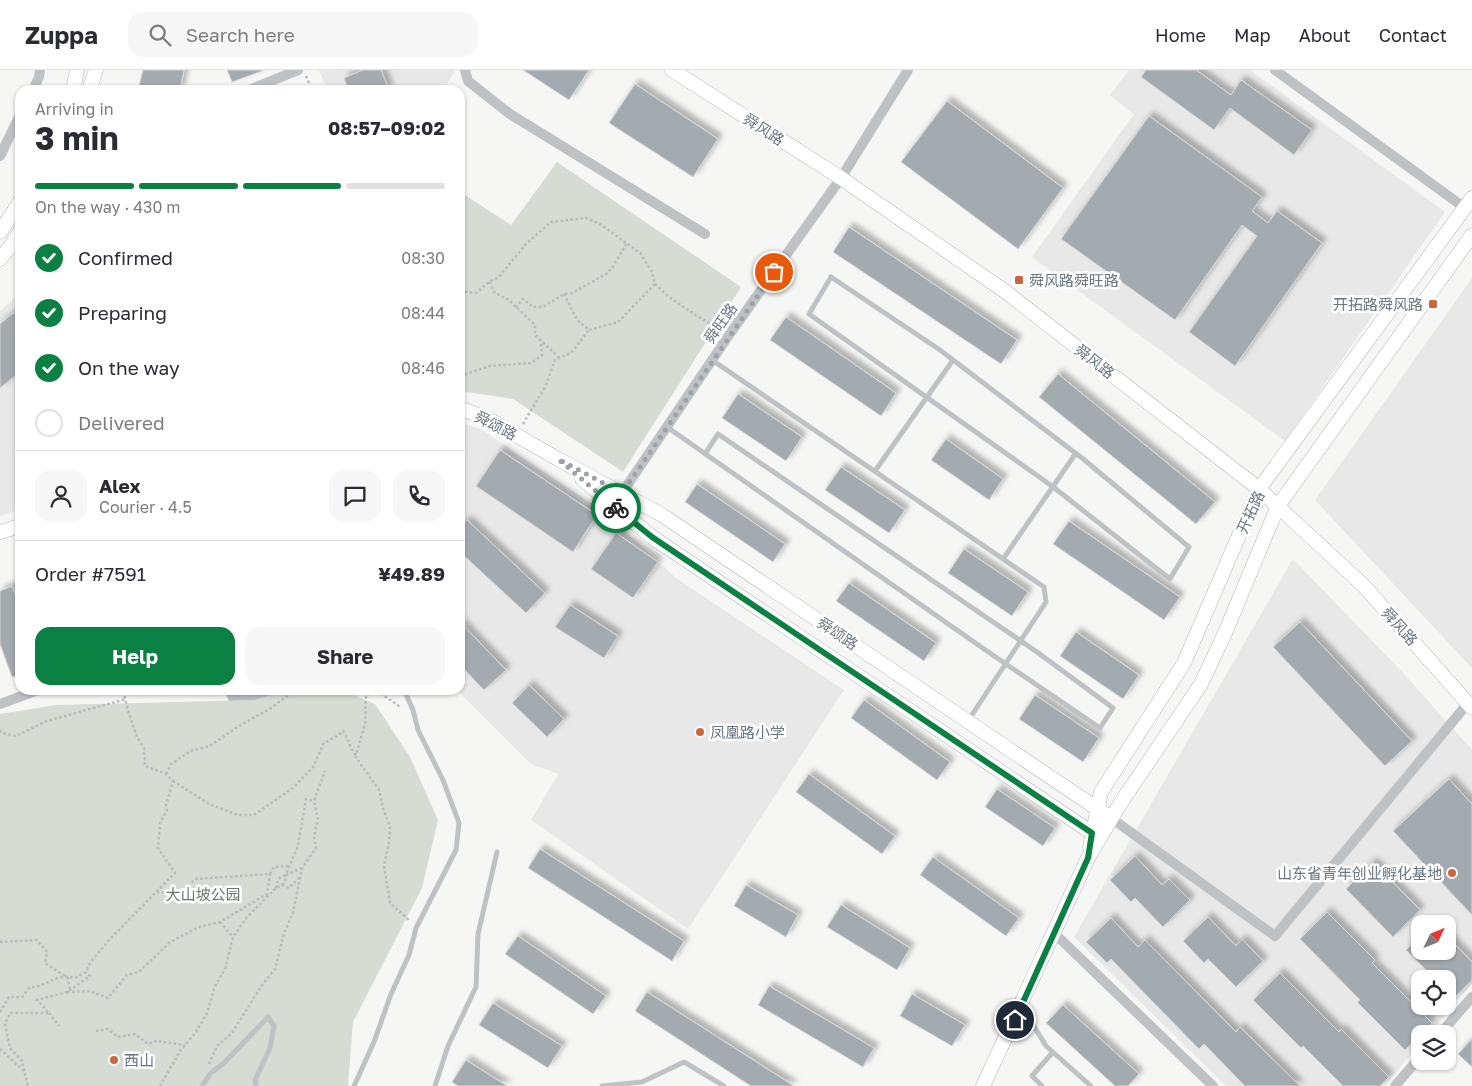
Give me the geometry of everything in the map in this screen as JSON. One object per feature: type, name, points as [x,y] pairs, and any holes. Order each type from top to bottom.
[{"type":"main road","points":[[74,85],[77,70]]},
{"type":"main road","points":[[91,85],[96,70]]},
{"type":"main road","name":"舜风路","points":[[672,70],[841,178],[1006,292],[1260,489],[1364,586],[1470,706]]},
{"type":"main road","name":"开拓路","points":[[983,1086],[1088,858],[1096,835],[1097,808],[1100,792],[1184,663],[1260,489],[1469,203]]},
{"type":"main road","points":[[0,232],[15,210]]},
{"type":"main road","name":"开拓路","points":[[1096,835],[1111,818],[1201,684],[1225,633],[1278,506],[1472,235]]},
{"type":"main road","points":[[0,259],[15,239]]},
{"type":"main road","name":"舜颂路","points":[[465,410],[490,420],[662,515],[1111,818]]},
{"type":"main road","name":"舜颂路","points":[[558,459],[652,537],[1096,835]]},
{"type":"main road","points":[[0,532],[15,528]]},
{"type":"street","points":[[35,85],[40,70]]},
{"type":"street","points":[[261,85],[298,70]]},
{"type":"street","points":[[465,70],[468,81],[510,114],[705,234]]},
{"type":"street","name":"舜旺路","points":[[622,493],[712,360],[841,178],[908,70]]},
{"type":"street","points":[[1275,70],[1469,203]]},
{"type":"street","points":[[0,156],[15,125]]},
{"type":"street","points":[[0,704],[24,695]]},
{"type":"street","points":[[1111,818],[1275,936],[1470,706]]},
{"type":"street","points":[[1054,933],[1214,1086]]},
{"type":"street","points":[[1448,1025],[1472,997]]},
{"type":"street","points":[[1395,1086],[1411,1067]]},
{"type":"lane","points":[[831,277],[953,360],[1076,453],[1189,546],[1170,579],[1052,486],[927,397],[809,314],[831,277]]},
{"type":"lane","points":[[712,360],[1044,587],[1046,602],[968,721]]},
{"type":"lane","points":[[875,471],[953,360]]},
{"type":"lane","points":[[667,427],[705,454],[1006,664],[1100,728],[1113,708],[1021,641],[718,434],[705,454]]},
{"type":"lane","points":[[1003,559],[1076,453]]},
{"type":"lane","points":[[354,1086],[409,955],[416,928],[456,850],[459,823],[443,780],[418,730],[406,695]]},
{"type":"lane","points":[[435,1086],[448,1046],[476,987],[478,934],[497,852]]},
{"type":"lane","points":[[1021,1005],[1046,1046],[1091,1086]]},
{"type":"lane","points":[[202,1086],[211,1073],[225,1062],[268,1017],[274,1026],[270,1048],[255,1080],[256,1086]]},
{"type":"lane","points":[[1042,1086],[1032,1076],[1054,1052]]},
{"type":"lane","points":[[602,1086],[642,1082],[684,1062],[724,1086]]},
{"type":"path","points":[[304,70],[310,85]]},
{"type":"path","points":[[465,292],[476,293],[489,282],[498,278],[526,244],[551,222],[586,218],[600,224],[640,253],[651,270],[655,284],[694,314],[730,335]]},
{"type":"path","points":[[516,308],[523,300],[533,307],[543,307],[564,294],[572,293],[606,274],[612,268],[627,243]]},
{"type":"path","points":[[489,282],[495,293],[508,300],[535,326],[536,335],[560,358]]},
{"type":"path","points":[[516,435],[545,387],[555,360],[571,354],[589,330],[618,322],[655,284]]},
{"type":"path","points":[[564,294],[577,320],[589,330]]},
{"type":"path","points":[[465,374],[490,366],[530,363],[542,355],[541,340]]},
{"type":"path","points":[[125,695],[137,736],[144,748],[145,766],[166,774],[173,781],[209,804],[238,815],[254,815],[294,787],[313,768],[324,743],[343,731],[349,740],[350,748],[379,790],[382,808],[390,827],[390,844],[384,866],[390,903],[416,928]]},
{"type":"path","points":[[166,774],[172,764],[191,751],[210,746],[289,695]]},
{"type":"path","points":[[350,748],[356,755],[365,724],[366,695]]},
{"type":"path","points":[[383,695],[399,706],[405,706],[409,700]]},
{"type":"path","points":[[0,730],[2,733],[16,736],[47,721],[126,699]]},
{"type":"path","points":[[211,1073],[208,1066],[217,1046],[232,1033],[262,985],[275,969],[284,932],[293,912],[302,868],[316,848],[314,836],[318,820],[314,801],[325,771]]},
{"type":"path","points":[[0,1012],[9,997],[22,997],[29,988],[64,975],[75,978],[86,972],[90,963],[110,939],[175,873],[158,848],[160,823],[167,810],[166,805],[173,781]]},
{"type":"path","points":[[59,1026],[37,1000],[69,991],[90,991],[108,998],[127,975],[139,972],[170,942],[199,927],[220,922],[282,885],[285,882],[286,874],[298,845],[306,799],[314,801]]},
{"type":"path","points":[[266,894],[270,874],[274,867],[290,866]]},
{"type":"path","points":[[159,1086],[180,1050],[196,1032],[207,1014],[215,986],[225,969],[233,937],[247,917],[276,888],[278,879],[302,868]]},
{"type":"path","points":[[157,892],[182,894],[195,879],[270,874]]},
{"type":"path","points":[[282,885],[289,888],[301,876]]},
{"type":"path","points":[[220,922],[233,937]]},
{"type":"path","points":[[0,942],[37,940],[47,952],[45,963],[68,978],[69,991]]},
{"type":"path","points":[[69,991],[90,976],[86,972]]},
{"type":"path","points":[[28,1086],[22,1061],[10,1048],[5,1024],[10,1013],[49,1013]]},
{"type":"path","points":[[96,1031],[108,1029],[118,1037],[135,1034],[148,1044],[156,1041],[185,1045]]},
{"type":"path","points":[[0,1049],[24,1071]]},
{"type":"shaded area","points":[[319,70],[455,70],[447,85],[325,85]]},
{"type":"shaded area","points":[[1129,70],[1250,70],[1445,212],[1285,441],[1032,257],[1134,114],[1110,95]]},
{"type":"shaded area","points":[[1472,278],[1472,668],[1315,500]]},
{"type":"shaded area","points":[[15,298],[15,511],[0,516],[0,311]]},
{"type":"shaded area","points":[[465,424],[482,430],[607,514],[676,578],[844,690],[688,929],[531,820],[558,774],[531,764],[462,695],[465,695]]},
{"type":"shaded area","points":[[1293,559],[1405,675],[1472,750],[1472,984],[1456,1003],[1456,970],[1411,970],[1411,1015],[1445,1015],[1437,1025],[1411,1025],[1411,1054],[1384,1086],[1226,1086],[1074,937]]},
{"type":"shaded area","points":[[226,695],[272,695],[255,700],[229,701]]},
{"type":"green space","points":[[557,162],[741,287],[623,472],[513,399],[465,392],[465,195],[511,225]]},
{"type":"green space","name":"大山坡公园","points":[[272,695],[354,695],[375,704],[410,757],[438,820],[422,888],[353,1022],[348,1085],[350,1086],[0,1086],[0,714],[56,705],[255,700]]},
{"type":"building","points":[[143,70],[184,70],[181,85],[139,85]]},
{"type":"building","points":[[227,70],[261,70],[262,71],[232,82]]},
{"type":"building","points":[[363,70],[381,70],[387,85],[346,85],[344,78]]},
{"type":"building","points":[[523,70],[589,70],[569,100]]},
{"type":"building","points":[[1146,70],[1196,70],[1231,95],[1241,80],[1312,130],[1294,155],[1230,108],[1214,130],[1141,77]]},
{"type":"building","points":[[635,84],[718,139],[693,177],[609,123]]},
{"type":"building","points":[[947,101],[1063,188],[1018,249],[901,162]]},
{"type":"building","points":[[1149,116],[1262,197],[1252,211],[1268,223],[1277,211],[1322,243],[1235,366],[1189,332],[1257,236],[1242,225],[1175,320],[1061,239]]},
{"type":"building","points":[[849,227],[1017,340],[1001,364],[833,252]]},
{"type":"building","points":[[13,313],[15,314],[15,376],[0,388],[0,324]]},
{"type":"building","points":[[786,317],[896,393],[881,416],[770,340]]},
{"type":"building","points":[[1058,374],[1215,502],[1196,524],[1039,397]]},
{"type":"building","points":[[738,394],[802,437],[786,461],[722,418]]},
{"type":"building","points":[[946,439],[1003,479],[989,500],[931,460]]},
{"type":"building","points":[[500,450],[597,515],[573,552],[476,486]]},
{"type":"building","points":[[841,467],[905,510],[889,533],[825,490]]},
{"type":"building","points":[[697,484],[785,544],[773,562],[685,502]]},
{"type":"building","points":[[467,520],[545,593],[526,613],[465,557],[465,522]]},
{"type":"building","points":[[1069,521],[1180,597],[1164,620],[1053,544]]},
{"type":"building","points":[[616,533],[658,562],[633,598],[591,569]]},
{"type":"building","points":[[964,549],[1028,592],[1012,616],[948,573]]},
{"type":"building","points":[[849,583],[936,643],[924,661],[836,601]]},
{"type":"building","points":[[12,586],[15,594],[15,676],[12,677],[0,644],[0,591]]},
{"type":"building","points":[[570,605],[618,636],[604,658],[555,627]]},
{"type":"building","points":[[1300,622],[1412,741],[1385,766],[1273,647]]},
{"type":"building","points":[[465,627],[506,670],[484,690],[465,670]]},
{"type":"building","points":[[1076,632],[1139,675],[1123,699],[1060,656]]},
{"type":"building","points":[[529,685],[564,719],[547,737],[512,703]]},
{"type":"building","points":[[1035,695],[1099,738],[1083,762],[1019,719]]},
{"type":"building","points":[[864,700],[950,762],[937,780],[851,718]]},
{"type":"building","points":[[809,774],[895,836],[882,854],[796,792]]},
{"type":"building","name":"山东省青年创业孵化基地","points":[[1449,779],[1472,804],[1472,915],[1393,831]]},
{"type":"building","points":[[997,789],[1055,828],[1043,846],[985,807]]},
{"type":"building","points":[[540,849],[684,941],[672,961],[528,868]]},
{"type":"building","points":[[1135,856],[1162,885],[1169,879],[1190,900],[1163,927],[1135,898],[1131,902],[1110,880]]},
{"type":"building","points":[[933,857],[1019,918],[1006,936],[920,875]]},
{"type":"building","points":[[1373,862],[1420,910],[1415,915],[1411,915],[1411,919],[1393,937],[1346,889]]},
{"type":"building","points":[[746,885],[798,915],[786,937],[734,906]]},
{"type":"building","points":[[841,905],[910,948],[897,970],[827,927]]},
{"type":"building","points":[[1327,912],[1375,960],[1372,963],[1411,1002],[1411,1015],[1424,1015],[1432,1023],[1430,1025],[1411,1025],[1411,1044],[1405,1050],[1357,1002],[1360,1000],[1300,939]]},
{"type":"building","points":[[1208,917],[1236,946],[1242,939],[1263,961],[1236,987],[1208,959],[1204,963],[1183,941]]},
{"type":"building","points":[[1111,918],[1138,947],[1145,940],[1236,1032],[1240,1027],[1300,1086],[1245,1086],[1204,1044],[1199,1049],[1111,959],[1107,963],[1086,942]]},
{"type":"building","points":[[518,936],[606,996],[593,1014],[505,954]]},
{"type":"building","points":[[1411,945],[1411,955],[1406,950]]},
{"type":"building","points":[[1456,945],[1472,962],[1472,980],[1456,996],[1456,970],[1426,970],[1416,960],[1456,960]]},
{"type":"building","points":[[1280,973],[1339,1032],[1341,1029],[1389,1077],[1380,1086],[1343,1086],[1303,1046],[1301,1048],[1253,1000]]},
{"type":"building","points":[[769,986],[874,1048],[863,1067],[758,1005]]},
{"type":"building","points":[[647,992],[794,1086],[751,1086],[635,1011]]},
{"type":"building","points":[[912,994],[965,1025],[952,1046],[900,1016]]},
{"type":"building","points":[[493,1003],[562,1046],[548,1068],[479,1025]]},
{"type":"building","points":[[1063,1005],[1139,1074],[1128,1086],[1115,1086],[1046,1023]]},
{"type":"building","points":[[1472,1039],[1472,1067],[1458,1054]]},
{"type":"building","points":[[466,1060],[507,1086],[458,1086],[452,1082]]},
{"type":"way so far","points":[[616,508],[558,459],[622,493],[774,272]]},
{"type":"place","name":"舜风路舜旺路","points":[[1019,280]]},
{"type":"place","name":"开拓路舜风路","points":[[1433,304]]},
{"type":"place","name":"凤凰路小学","points":[[700,732]]},
{"type":"place","name":"山东省青年创业孵化基地","points":[[1452,873]]},
{"type":"place","name":"西山","points":[[114,1060]]},
{"type":"route","points":[[616,508],[652,537],[1092,833],[1088,858],[1015,1020]]}]
